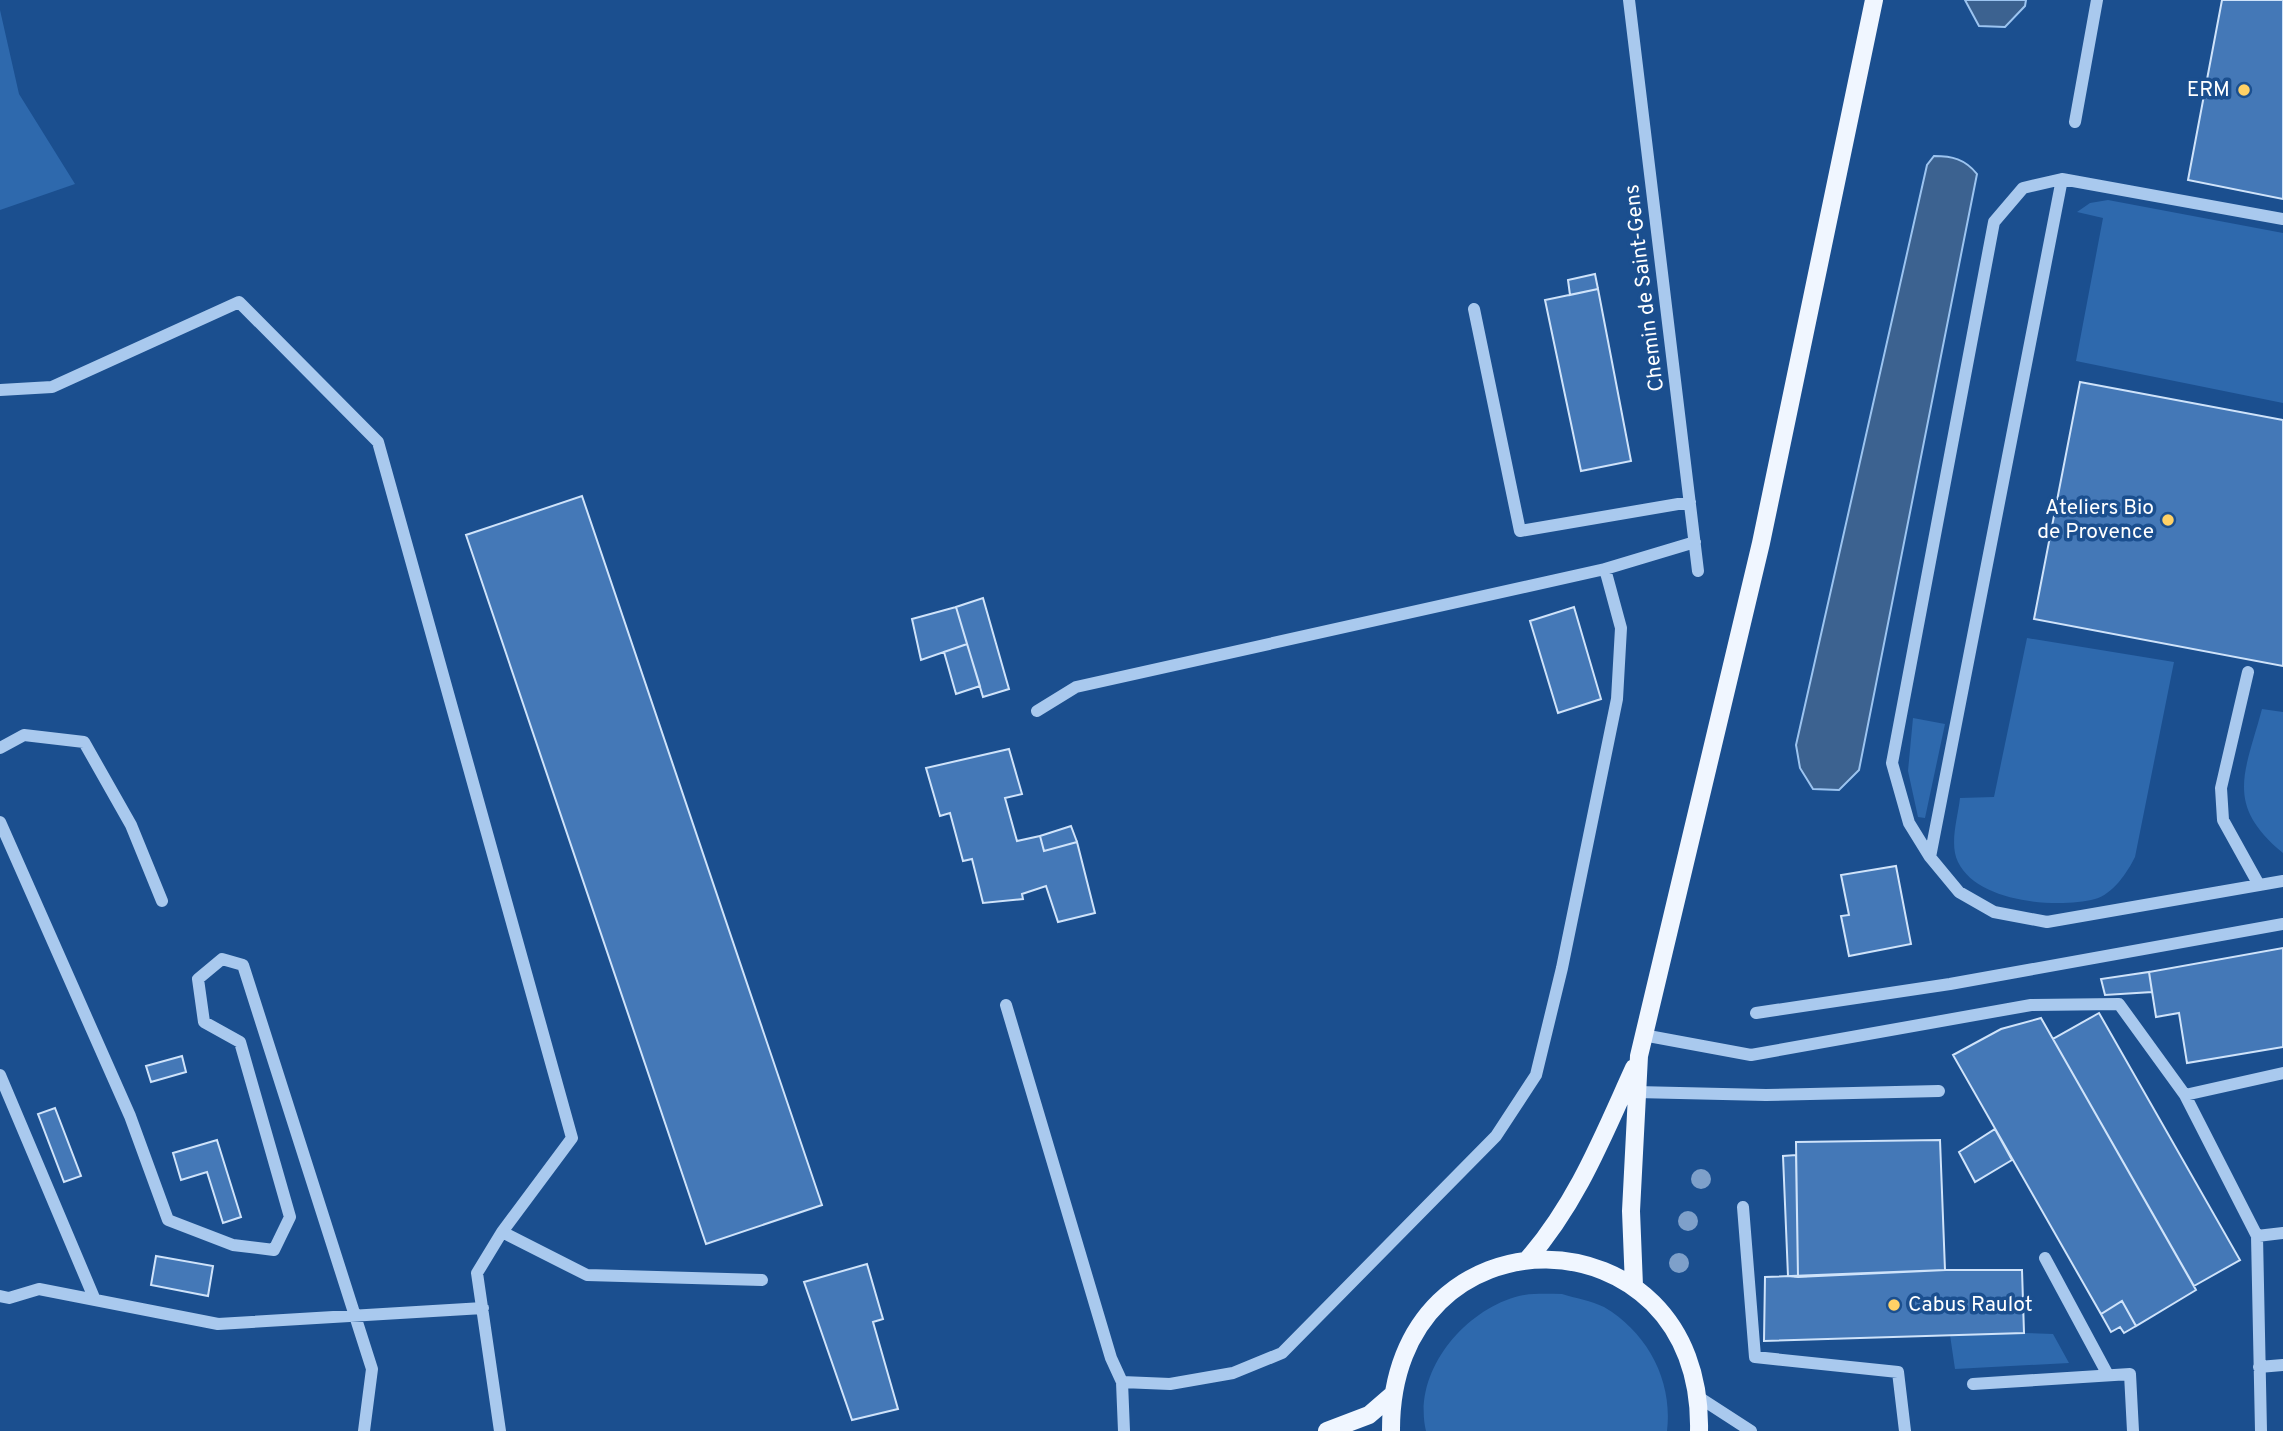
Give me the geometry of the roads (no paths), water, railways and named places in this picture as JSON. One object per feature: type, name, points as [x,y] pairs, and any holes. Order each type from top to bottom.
[{"type":"main road","points":[[1634,1286],[1631,1211],[1639,1056],[1760,543],[1874,0]]},
{"type":"main road","points":[[1527,1260],[1554,1229],[1582,1183],[1639,1056]]},
{"type":"main road","points":[[1391,1431],[1391,1396],[1401,1356],[1422,1320],[1451,1290],[1488,1270],[1527,1260],[1564,1260],[1588,1266],[1634,1286],[1666,1317],[1689,1355],[1700,1398],[1699,1431]]},
{"type":"main road","points":[[1327,1431],[1369,1415],[1391,1396]]},
{"type":"street","name":"Chemin de Saint-Gens","points":[[1629,0],[1698,571]]},
{"type":"street","points":[[2075,122],[2098,0]]},
{"type":"street","points":[[2283,219],[2062,179],[2023,188],[1994,222],[1892,763],[1909,824],[1930,857],[1959,892],[1994,912],[2047,922],[2283,881]]},
{"type":"street","points":[[1930,857],[2062,179]]},
{"type":"street","points":[[0,390],[52,387],[239,302],[378,442],[572,1138],[502,1232],[477,1273],[500,1431]]},
{"type":"street","points":[[1474,309],[1520,531],[1690,502]]},
{"type":"street","points":[[1037,711],[1076,687],[1605,569],[1695,542]]},
{"type":"street","points":[[1122,1382],[1170,1384],[1233,1373],[1282,1353],[1496,1136],[1536,1075],[1562,968],[1617,699],[1621,628],[1605,569]]},
{"type":"street","points":[[2248,673],[2221,788],[2222,820],[2259,885]]},
{"type":"street","points":[[0,748],[24,735],[84,742],[131,825],[162,901]]},
{"type":"street","points":[[0,822],[130,1116],[168,1220],[233,1245],[274,1250],[290,1217],[240,1042],[204,1022],[198,979],[222,959],[243,965],[372,1369],[364,1431]]},
{"type":"street","points":[[1756,1013],[1950,984],[2283,924]]},
{"type":"street","points":[[1643,1035],[1751,1055],[2031,1005],[2119,1004],[2185,1095],[2257,1236],[2261,1431]]},
{"type":"street","points":[[1006,1005],[1111,1358],[1122,1382],[1124,1431]]},
{"type":"street","points":[[2185,1095],[2283,1073]]},
{"type":"street","points":[[0,1075],[95,1300]]},
{"type":"street","points":[[1636,1092],[1766,1095],[1939,1091]]},
{"type":"street","points":[[1743,1207],[1755,1357],[1898,1372],[1905,1431]]},
{"type":"street","points":[[502,1232],[587,1275],[762,1280]]},
{"type":"street","points":[[2257,1236],[2283,1233]]},
{"type":"street","points":[[2045,1258],[2108,1375]]},
{"type":"street","points":[[0,1296],[9,1298],[39,1289],[218,1324],[483,1308]]},
{"type":"street","points":[[2259,1367],[2283,1365]]},
{"type":"street","points":[[1973,1384],[2130,1374],[2133,1431]]},
{"type":"street","points":[[1700,1398],[1751,1431]]},
{"type":"place","name":"ERM","points":[[2244,90]]},
{"type":"place","name":"Ateliers Bio de Provence","points":[[2168,520]]},
{"type":"place","name":"Cabus Raulot","points":[[1894,1305]]}]
